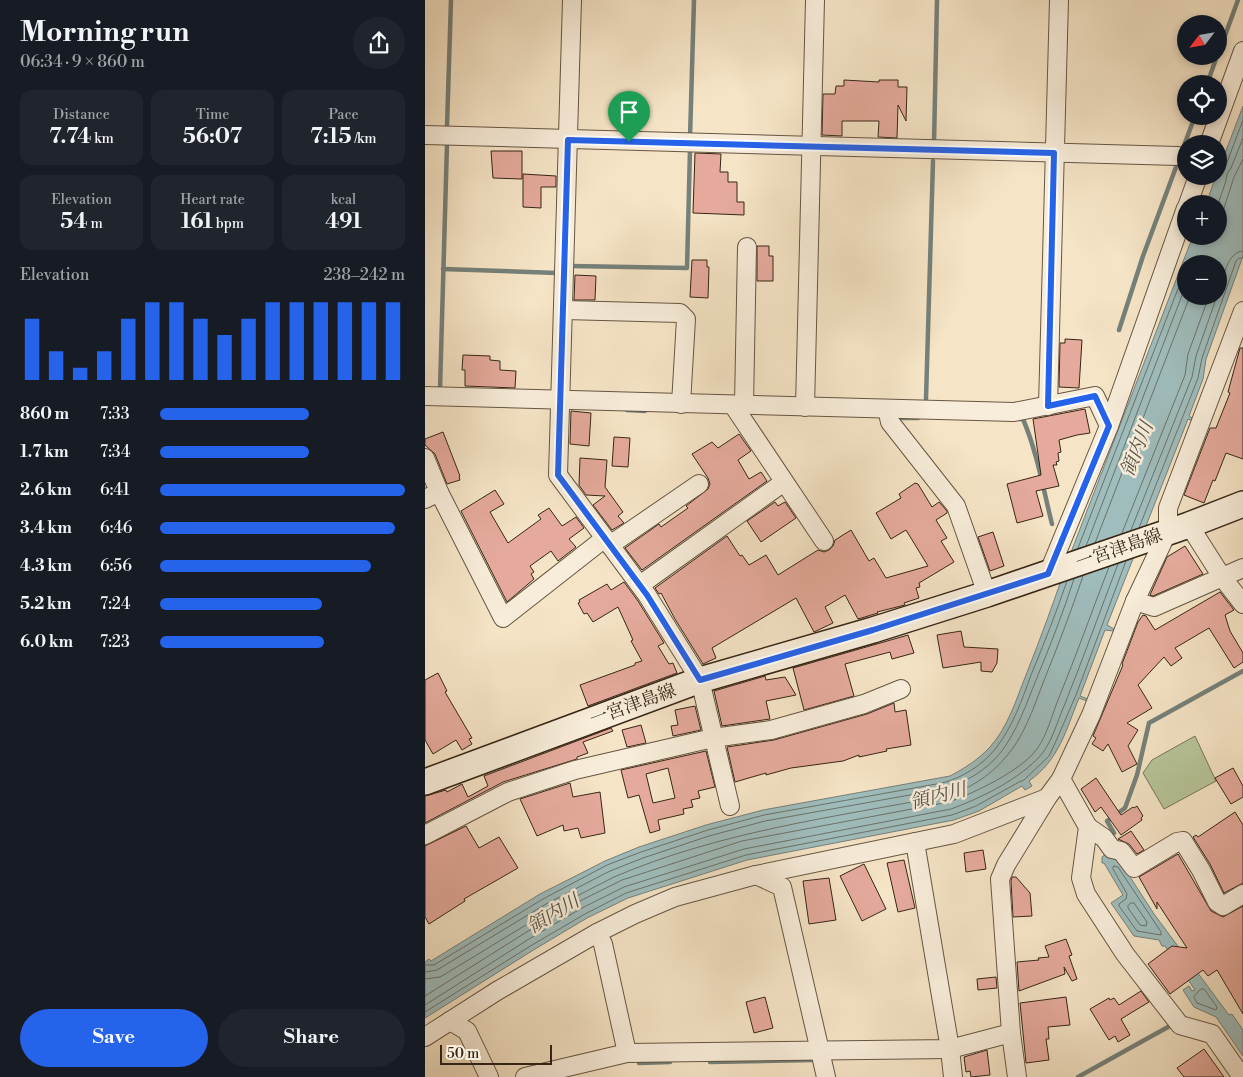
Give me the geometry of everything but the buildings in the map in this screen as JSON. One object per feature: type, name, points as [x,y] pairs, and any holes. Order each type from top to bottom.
[{"type":"main road","name":"一宮津島線","points":[[425,782],[700,680],[873,630],[987,594],[1243,504]]},
{"type":"street","points":[[572,0],[558,475],[640,585],[700,680],[730,806]]},
{"type":"street","points":[[805,407],[815,0]]},
{"type":"street","points":[[1048,406],[1059,0]]},
{"type":"street","points":[[1212,135],[1243,51]]},
{"type":"street","points":[[425,135],[1177,156]]},
{"type":"street","points":[[1053,571],[1109,426],[1177,233]]},
{"type":"street","points":[[747,246],[738,405],[784,482],[824,541]]},
{"type":"street","points":[[564,310],[680,313],[686,319],[681,404]]},
{"type":"street","points":[[1017,1077],[1011,1032],[1000,879],[1006,865],[1047,798],[1061,779],[1091,715],[1135,601],[1170,531],[1168,508],[1243,311]]},
{"type":"street","points":[[425,396],[1013,412],[1095,396],[1109,426]]},
{"type":"street","points":[[887,409],[889,422],[956,506],[987,594]]},
{"type":"street","points":[[425,458],[432,495],[503,618],[607,541],[699,484]]},
{"type":"street","points":[[640,585],[784,482]]},
{"type":"street","points":[[1170,531],[1222,577],[1243,604]]},
{"type":"street","points":[[1135,601],[1154,607],[1243,568]]},
{"type":"street","points":[[425,835],[508,792],[575,770],[713,738],[771,730],[812,720],[864,704],[901,689]]},
{"type":"street","points":[[1061,779],[1088,827],[1104,838],[1112,849],[1121,851],[1134,868],[1177,842],[1183,841],[1201,870],[1217,902],[1223,906],[1243,894]]},
{"type":"street","points":[[425,1037],[497,991],[597,933],[675,897],[756,875],[954,834],[1047,798]]},
{"type":"street","points":[[1088,827],[1081,878],[1087,894],[1125,954],[1180,1025],[1212,1034],[1242,1077]]},
{"type":"street","points":[[915,842],[950,1049],[953,1077]]},
{"type":"street","points":[[756,875],[782,887],[826,1077]]},
{"type":"street","points":[[597,933],[603,944],[627,1052]]},
{"type":"street","points":[[451,1020],[467,1031],[489,1077]]},
{"type":"street","points":[[525,1077],[627,1052],[950,1049],[1011,1032]]},
{"type":"green space","points":[[1195,736],[1216,781],[1164,809],[1143,773],[1152,760]]},
{"type":"water","points":[[1243,106],[1243,256],[1227,301],[1227,255],[1186,255],[1190,245],[1227,245],[1227,195],[1209,195],[1213,185],[1227,185],[1227,148]]},
{"type":"water","name":"領内川","points":[[1177,277],[1177,305],[1225,305],[1206,359],[1203,379],[1189,416],[1194,419],[1193,421],[1188,419],[1107,625],[1114,629],[1113,631],[1105,630],[1080,696],[1088,699],[1087,701],[1079,698],[1055,754],[1048,764],[1029,781],[1032,786],[1025,790],[1022,786],[979,811],[954,820],[747,860],[628,898],[587,918],[425,1018],[425,962],[429,959],[431,961],[540,894],[605,861],[639,847],[706,825],[763,810],[950,776],[971,763],[990,747],[1007,722],[1048,618],[1068,560]]},
{"type":"water","points":[[1107,853],[1121,863],[1154,914],[1229,1015],[1232,1014],[1243,1030],[1243,1056],[1216,1017],[1194,1007],[1183,990],[1189,986],[1192,991],[1195,990],[1165,946],[1162,946],[1159,940],[1134,936],[1111,903],[1123,895],[1104,863],[1102,863],[1102,857]]},
{"type":"waterway","points":[[447,126],[451,0]]},
{"type":"waterway","points":[[690,138],[694,0]]},
{"type":"waterway","points":[[934,143],[937,0]]},
{"type":"waterway","points":[[1227,30],[1238,0]]},
{"type":"waterway","points":[[1210,75],[1214,65]]},
{"type":"waterway","points":[[1119,330],[1143,256],[1192,125]]},
{"type":"waterway","points":[[440,389],[447,144]]},
{"type":"waterway","points":[[571,266],[687,268],[690,150]]},
{"type":"waterway","points":[[926,399],[933,161]]},
{"type":"waterway","points":[[443,269],[557,273]]},
{"type":"waterway","points":[[627,410],[645,411]]},
{"type":"waterway","points":[[897,418],[918,418]]},
{"type":"waterway","points":[[1019,419],[1023,419],[1032,444],[1052,524]]},
{"type":"waterway","points":[[1114,833],[1107,821],[1125,808],[1137,775],[1149,723],[1243,671]]},
{"type":"waterway","points":[[1078,1077],[1168,1027]]},
{"type":"waterway","points":[[710,1062],[814,1060]]},
{"type":"waterway","points":[[639,1063],[670,1062]]},
{"type":"route","points":[[568,140],[629,142],[1054,153],[1048,406],[1095,396],[1109,426],[1048,574],[873,630],[700,680],[647,595],[558,475],[568,140]]}]
